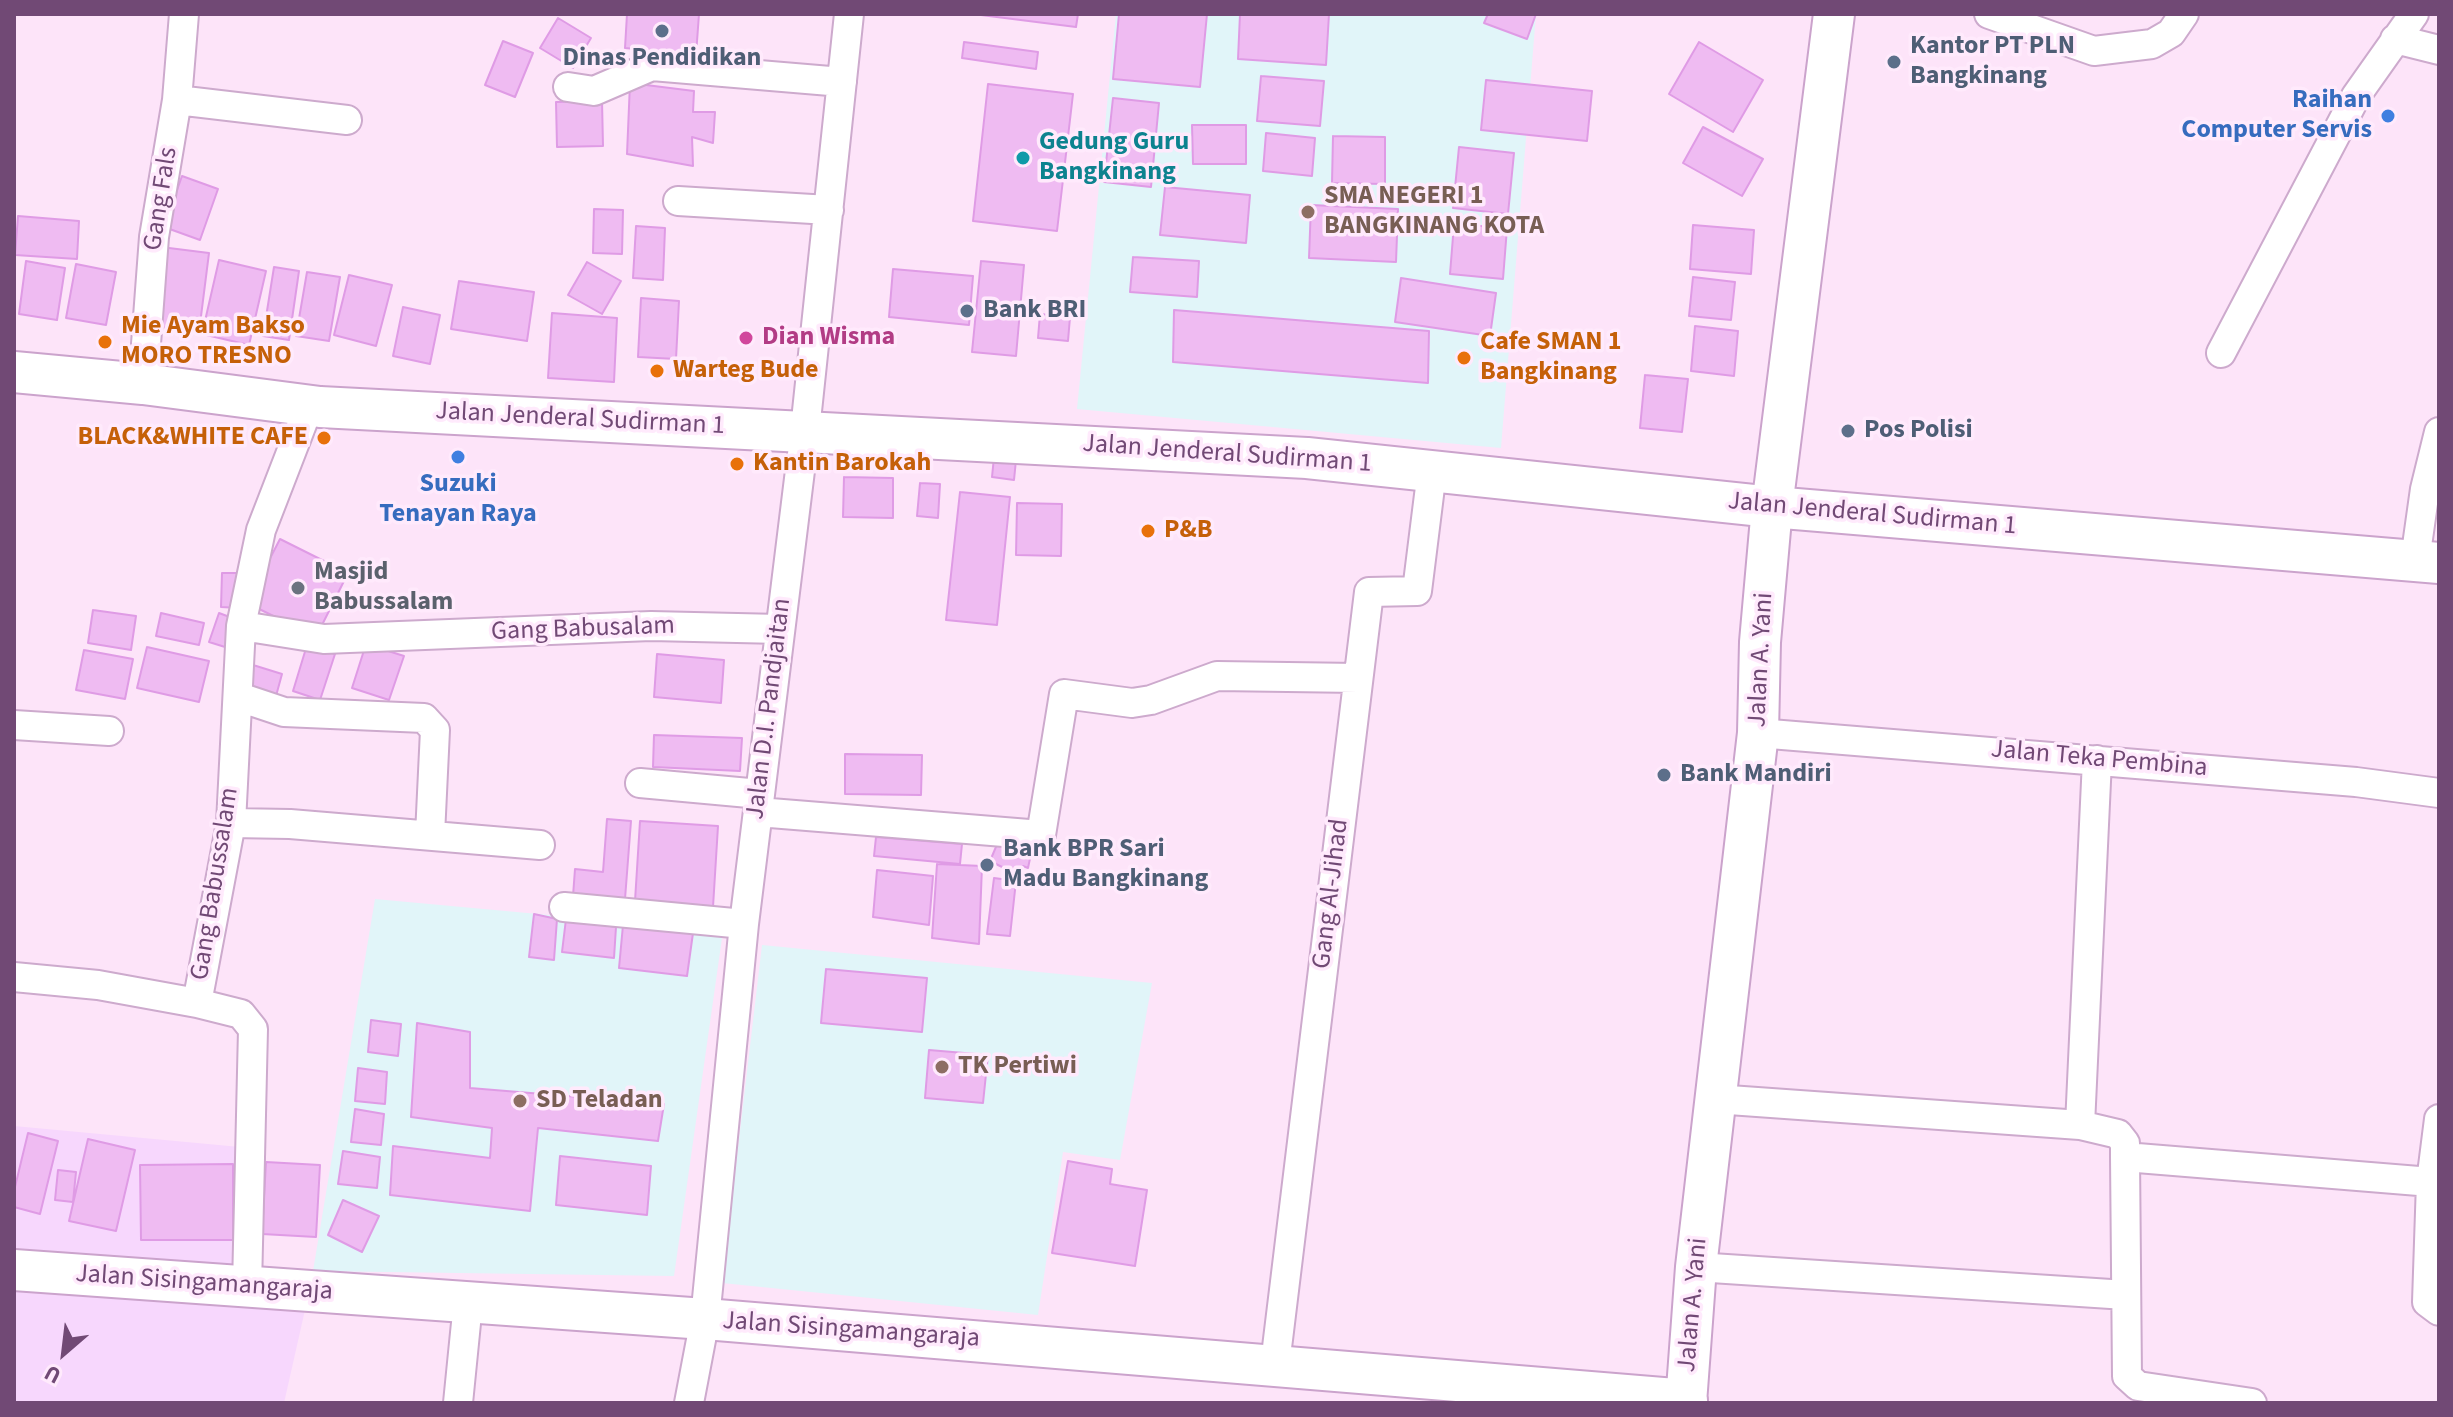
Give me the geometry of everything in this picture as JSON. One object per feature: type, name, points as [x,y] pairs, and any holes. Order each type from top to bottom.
[{"type":"street","name":"Gang Fals","points":[[143,384],[154,237],[177,100],[184,14]]},
{"type":"street","name":"Jalan D.I. Pandjaitan","points":[[689,1403],[705,1319],[744,924],[805,430],[849,14]]},
{"type":"street","name":"Jalan A. Yani","points":[[1686,1401],[1696,1267],[1758,733],[1760,642],[1772,507],[1834,14]]},
{"type":"street","points":[[1989,14],[2094,51],[2152,44],[2171,33],[2184,14]]},
{"type":"street","points":[[2221,353],[2356,96],[2414,14]]},
{"type":"street","points":[[2395,39],[2439,50]]},
{"type":"street","points":[[568,87],[594,91],[652,66],[842,82]]},
{"type":"street","points":[[177,100],[347,120]]},
{"type":"street","points":[[678,201],[829,210]]},
{"type":"street","name":"Jalan Jenderal Sudirman 1","points":[[14,372],[143,384],[309,406],[1307,458],[1772,507],[2427,561]]},
{"type":"street","name":"Gang Babussalam","points":[[247,1287],[253,1029],[241,1014],[197,1003],[231,823],[242,626],[261,530],[309,406]]},
{"type":"street","points":[[2427,561],[2425,489],[2439,432]]},
{"type":"street","name":"Gang Al-Jihad","points":[[1275,1364],[1369,592],[1417,591],[1432,471]]},
{"type":"street","name":"Gang Babusalam","points":[[242,626],[324,639],[651,626],[780,629]]},
{"type":"street","points":[[640,783],[759,803],[1041,835],[1064,694],[1132,703],[1151,700],[1217,676],[1358,678]]},
{"type":"street","points":[[239,697],[284,712],[424,718],[435,730],[430,835]]},
{"type":"street","points":[[14,725],[109,731]]},
{"type":"street","name":"Jalan Teka Pembina","points":[[1758,733],[2356,782],[2439,793]]},
{"type":"street","points":[[2080,1125],[2097,760]]},
{"type":"street","points":[[231,823],[290,824],[540,845]]},
{"type":"street","points":[[564,907],[744,924]]},
{"type":"street","points":[[14,977],[98,985],[197,1003]]},
{"type":"street","points":[[1715,1099],[2080,1125],[2118,1134],[2125,1143],[2127,1376],[2131,1382],[2252,1403]]},
{"type":"street","points":[[2439,1119],[2431,1182],[2427,1302],[2439,1311]]},
{"type":"street","points":[[2125,1157],[2431,1182]]},
{"type":"street","points":[[1696,1267],[2126,1295]]},
{"type":"street","name":"Jalan Sisingamangaraja","points":[[14,1270],[705,1319],[1275,1364],[1686,1401]]},
{"type":"street","points":[[458,1403],[468,1303]]},
{"type":"shaded area","name":"SMA NEGERI 1 BANGKINANG KOTA","points":[[1116,14],[1536,14],[1501,448],[1077,409]]},
{"type":"shaded area","name":"SD Teladan","points":[[375,899],[723,931],[674,1276],[313,1271]]},
{"type":"shaded area","name":"TK Pertiwi","points":[[762,945],[1152,983],[1120,1160],[1063,1152],[1038,1315],[722,1283]]},
{"type":"shaded area","points":[[14,1126],[240,1147],[236,1266],[240,1307],[305,1310],[284,1403],[14,1403]]},
{"type":"building","name":"Dinas Pendidikan","points":[[627,14],[699,14],[696,55],[625,48]]},
{"type":"building","points":[[973,14],[1078,14],[1076,27]]},
{"type":"building","points":[[1119,14],[1207,14],[1200,87],[1113,79]]},
{"type":"building","points":[[1240,14],[1329,14],[1326,65],[1238,59]]},
{"type":"building","points":[[1488,14],[1536,14],[1527,39],[1484,23]]},
{"type":"building","points":[[558,18],[591,38],[573,68],[540,48]]},
{"type":"building","points":[[503,41],[533,53],[515,97],[485,85]]},
{"type":"building","points":[[964,42],[1038,52],[1036,69],[962,58]]},
{"type":"building","points":[[1699,42],[1763,80],[1733,132],[1669,94]]},
{"type":"building","points":[[1261,76],[1324,81],[1320,126],[1257,121]]},
{"type":"building","points":[[1486,80],[1592,91],[1587,141],[1481,130]]},
{"type":"building","points":[[630,83],[694,91],[693,112],[715,112],[713,143],[692,137],[693,166],[627,154]]},
{"type":"building","name":"Gedung Guru Bangkinang","points":[[988,84],[1073,94],[1057,231],[973,221]]},
{"type":"building","points":[[1113,98],[1159,103],[1151,187],[1104,182]]},
{"type":"building","points":[[602,101],[603,146],[557,147],[556,102]]},
{"type":"building","points":[[1192,125],[1246,125],[1246,164],[1193,164]]},
{"type":"building","points":[[1703,127],[1763,159],[1742,196],[1683,163]]},
{"type":"building","points":[[1266,133],[1315,138],[1312,176],[1263,171]]},
{"type":"building","points":[[1333,136],[1385,137],[1385,184],[1332,183]]},
{"type":"building","points":[[1459,147],[1514,153],[1508,214],[1453,208]]},
{"type":"building","points":[[182,176],[218,189],[200,240],[164,227]]},
{"type":"building","points":[[1165,187],[1250,195],[1246,243],[1160,235]]},
{"type":"building","points":[[1311,205],[1398,209],[1396,262],[1309,258]]},
{"type":"building","points":[[594,209],[623,210],[622,254],[593,253]]},
{"type":"building","points":[[18,216],[79,221],[77,259],[15,255]]},
{"type":"building","points":[[1454,224],[1507,228],[1503,279],[1450,274]]},
{"type":"building","points":[[1693,225],[1754,230],[1751,274],[1690,269]]},
{"type":"building","points":[[636,226],[665,228],[663,280],[633,278]]},
{"type":"building","points":[[161,247],[209,253],[199,332],[152,326]]},
{"type":"building","points":[[1133,257],[1199,261],[1197,297],[1130,292]]},
{"type":"building","points":[[219,260],[266,271],[249,345],[202,334]]},
{"type":"building","points":[[26,261],[65,268],[57,320],[19,314]]},
{"type":"building","points":[[981,261],[1024,265],[1016,356],[972,352]]},
{"type":"building","points":[[587,262],[621,281],[602,314],[568,295]]},
{"type":"building","points":[[76,264],[116,272],[106,325],[66,318]]},
{"type":"building","points":[[274,267],[299,271],[289,340],[263,336]]},
{"type":"building","points":[[893,269],[973,276],[969,325],[889,317]]},
{"type":"building","points":[[307,272],[340,277],[329,341],[296,336]]},
{"type":"building","points":[[349,275],[392,285],[376,346],[334,335]]},
{"type":"building","points":[[1693,277],[1735,282],[1731,320],[1689,316]]},
{"type":"building","points":[[1401,278],[1496,293],[1490,336],[1395,322]]},
{"type":"building","points":[[459,281],[534,292],[527,341],[451,329]]},
{"type":"building","points":[[641,298],[679,301],[676,359],[638,357]]},
{"type":"building","points":[[403,307],[440,315],[430,364],[393,356]]},
{"type":"building","points":[[1174,310],[1429,331],[1428,383],[1173,362]]},
{"type":"building","points":[[552,313],[617,318],[614,382],[548,378]]},
{"type":"building","points":[[1040,314],[1070,317],[1068,341],[1038,338]]},
{"type":"building","points":[[1695,326],[1738,331],[1734,376],[1691,371]]},
{"type":"building","points":[[1645,375],[1688,379],[1682,432],[1640,428]]},
{"type":"building","points":[[994,457],[1016,460],[1014,480],[992,477]]},
{"type":"building","points":[[844,477],[893,478],[893,518],[843,517]]},
{"type":"building","points":[[920,483],[940,484],[938,518],[917,516]]},
{"type":"building","points":[[960,492],[1010,497],[997,625],[946,620]]},
{"type":"building","points":[[1017,503],[1062,504],[1061,556],[1016,555]]},
{"type":"building","name":"Masjid Babussalam","points":[[280,539],[348,573],[316,637],[247,603]]},
{"type":"building","points":[[222,573],[240,573],[239,608],[221,607]]},
{"type":"building","points":[[93,610],[136,616],[131,650],[88,643]]},
{"type":"building","points":[[161,613],[204,623],[199,645],[156,636]]},
{"type":"building","points":[[219,613],[235,619],[225,647],[209,642]]},
{"type":"building","points":[[366,644],[404,656],[389,700],[352,688]]},
{"type":"building","points":[[307,645],[335,654],[320,700],[293,691]]},
{"type":"building","points":[[147,647],[209,661],[199,702],[137,688]]},
{"type":"building","points":[[84,650],[133,659],[125,699],[76,690]]},
{"type":"building","points":[[657,654],[724,660],[721,703],[654,697]]},
{"type":"building","points":[[253,665],[282,674],[276,696],[247,687]]},
{"type":"building","points":[[654,735],[742,738],[740,771],[653,767]]},
{"type":"building","points":[[845,754],[922,755],[921,795],[845,794]]},
{"type":"building","points":[[607,819],[631,821],[625,899],[573,896],[575,869],[603,872]]},
{"type":"building","points":[[640,821],[718,826],[713,907],[635,901]]},
{"type":"building","points":[[1001,835],[1032,849],[1028,868],[1023,866],[1018,875],[990,861]]},
{"type":"building","points":[[876,837],[962,844],[960,864],[874,856]]},
{"type":"building","points":[[937,864],[982,866],[979,944],[932,938]]},
{"type":"building","points":[[877,870],[933,876],[929,925],[873,917]]},
{"type":"building","points":[[994,878],[1016,881],[1010,936],[987,934]]},
{"type":"building","points":[[534,914],[557,919],[554,960],[529,957]]},
{"type":"building","points":[[566,919],[616,927],[614,958],[562,952]]},
{"type":"building","points":[[623,925],[693,933],[687,976],[619,968]]},
{"type":"building","points":[[826,969],[927,978],[922,1032],[821,1023]]},
{"type":"building","points":[[371,1020],[401,1024],[398,1056],[368,1052]]},
{"type":"building","points":[[417,1023],[470,1032],[470,1088],[664,1104],[658,1141],[538,1128],[530,1211],[390,1195],[393,1146],[490,1158],[492,1128],[411,1117]]},
{"type":"building","points":[[929,1050],[988,1055],[983,1103],[925,1098]]},
{"type":"building","points":[[358,1068],[387,1072],[385,1104],[355,1101]]},
{"type":"building","points":[[355,1109],[384,1114],[381,1145],[351,1142]]},
{"type":"building","points":[[28,1133],[58,1141],[40,1214],[14,1207],[14,1191]]},
{"type":"building","points":[[88,1139],[135,1150],[116,1231],[69,1221]]},
{"type":"building","points":[[343,1151],[380,1157],[377,1188],[338,1184]]},
{"type":"building","points":[[560,1156],[651,1166],[647,1215],[556,1205]]},
{"type":"building","points":[[1068,1161],[1112,1169],[1110,1184],[1147,1190],[1135,1266],[1052,1253]]},
{"type":"building","points":[[266,1162],[320,1165],[316,1237],[262,1234]]},
{"type":"building","points":[[233,1164],[233,1240],[141,1240],[140,1165]]},
{"type":"building","points":[[58,1170],[76,1172],[73,1202],[55,1200]]},
{"type":"building","points":[[343,1200],[379,1216],[362,1252],[328,1235]]},
{"type":"place","name":"Dinas Pendidikan","points":[[662,31]]},
{"type":"place","name":"Kantor PT PLN Bangkinang","points":[[1894,62]]},
{"type":"place","name":"Raihan Computer Servis","points":[[2388,116]]},
{"type":"place","name":"Gedung Guru Bangkinang","points":[[1023,158]]},
{"type":"place","name":"SMA NEGERI 1 BANGKINANG KOTA","points":[[1308,212]]},
{"type":"place","name":"Bank BRI","points":[[967,311]]},
{"type":"place","name":"Dian Wisma","points":[[746,338]]},
{"type":"place","name":"Mie Ayam Bakso MORO TRESNO","points":[[105,342]]},
{"type":"place","name":"Cafe SMAN 1 Bangkinang","points":[[1464,358]]},
{"type":"place","name":"Warteg Bude","points":[[657,371]]},
{"type":"place","name":"Pos Polisi","points":[[1848,431]]},
{"type":"place","name":"BLACK&WHITE CAFE","points":[[324,438]]},
{"type":"place","name":"Suzuki Tenayan Raya","points":[[458,457]]},
{"type":"place","name":"Kantin Barokah","points":[[737,464]]},
{"type":"place","name":"P&B","points":[[1148,531]]},
{"type":"place","name":"Masjid Babussalam","points":[[298,588]]},
{"type":"place","name":"Bank Mandiri","points":[[1664,775]]},
{"type":"place","name":"Bank BPR Sari Madu Bangkinang","points":[[987,865]]},
{"type":"place","name":"TK Pertiwi","points":[[942,1067]]},
{"type":"place","name":"SD Teladan","points":[[520,1101]]}]
